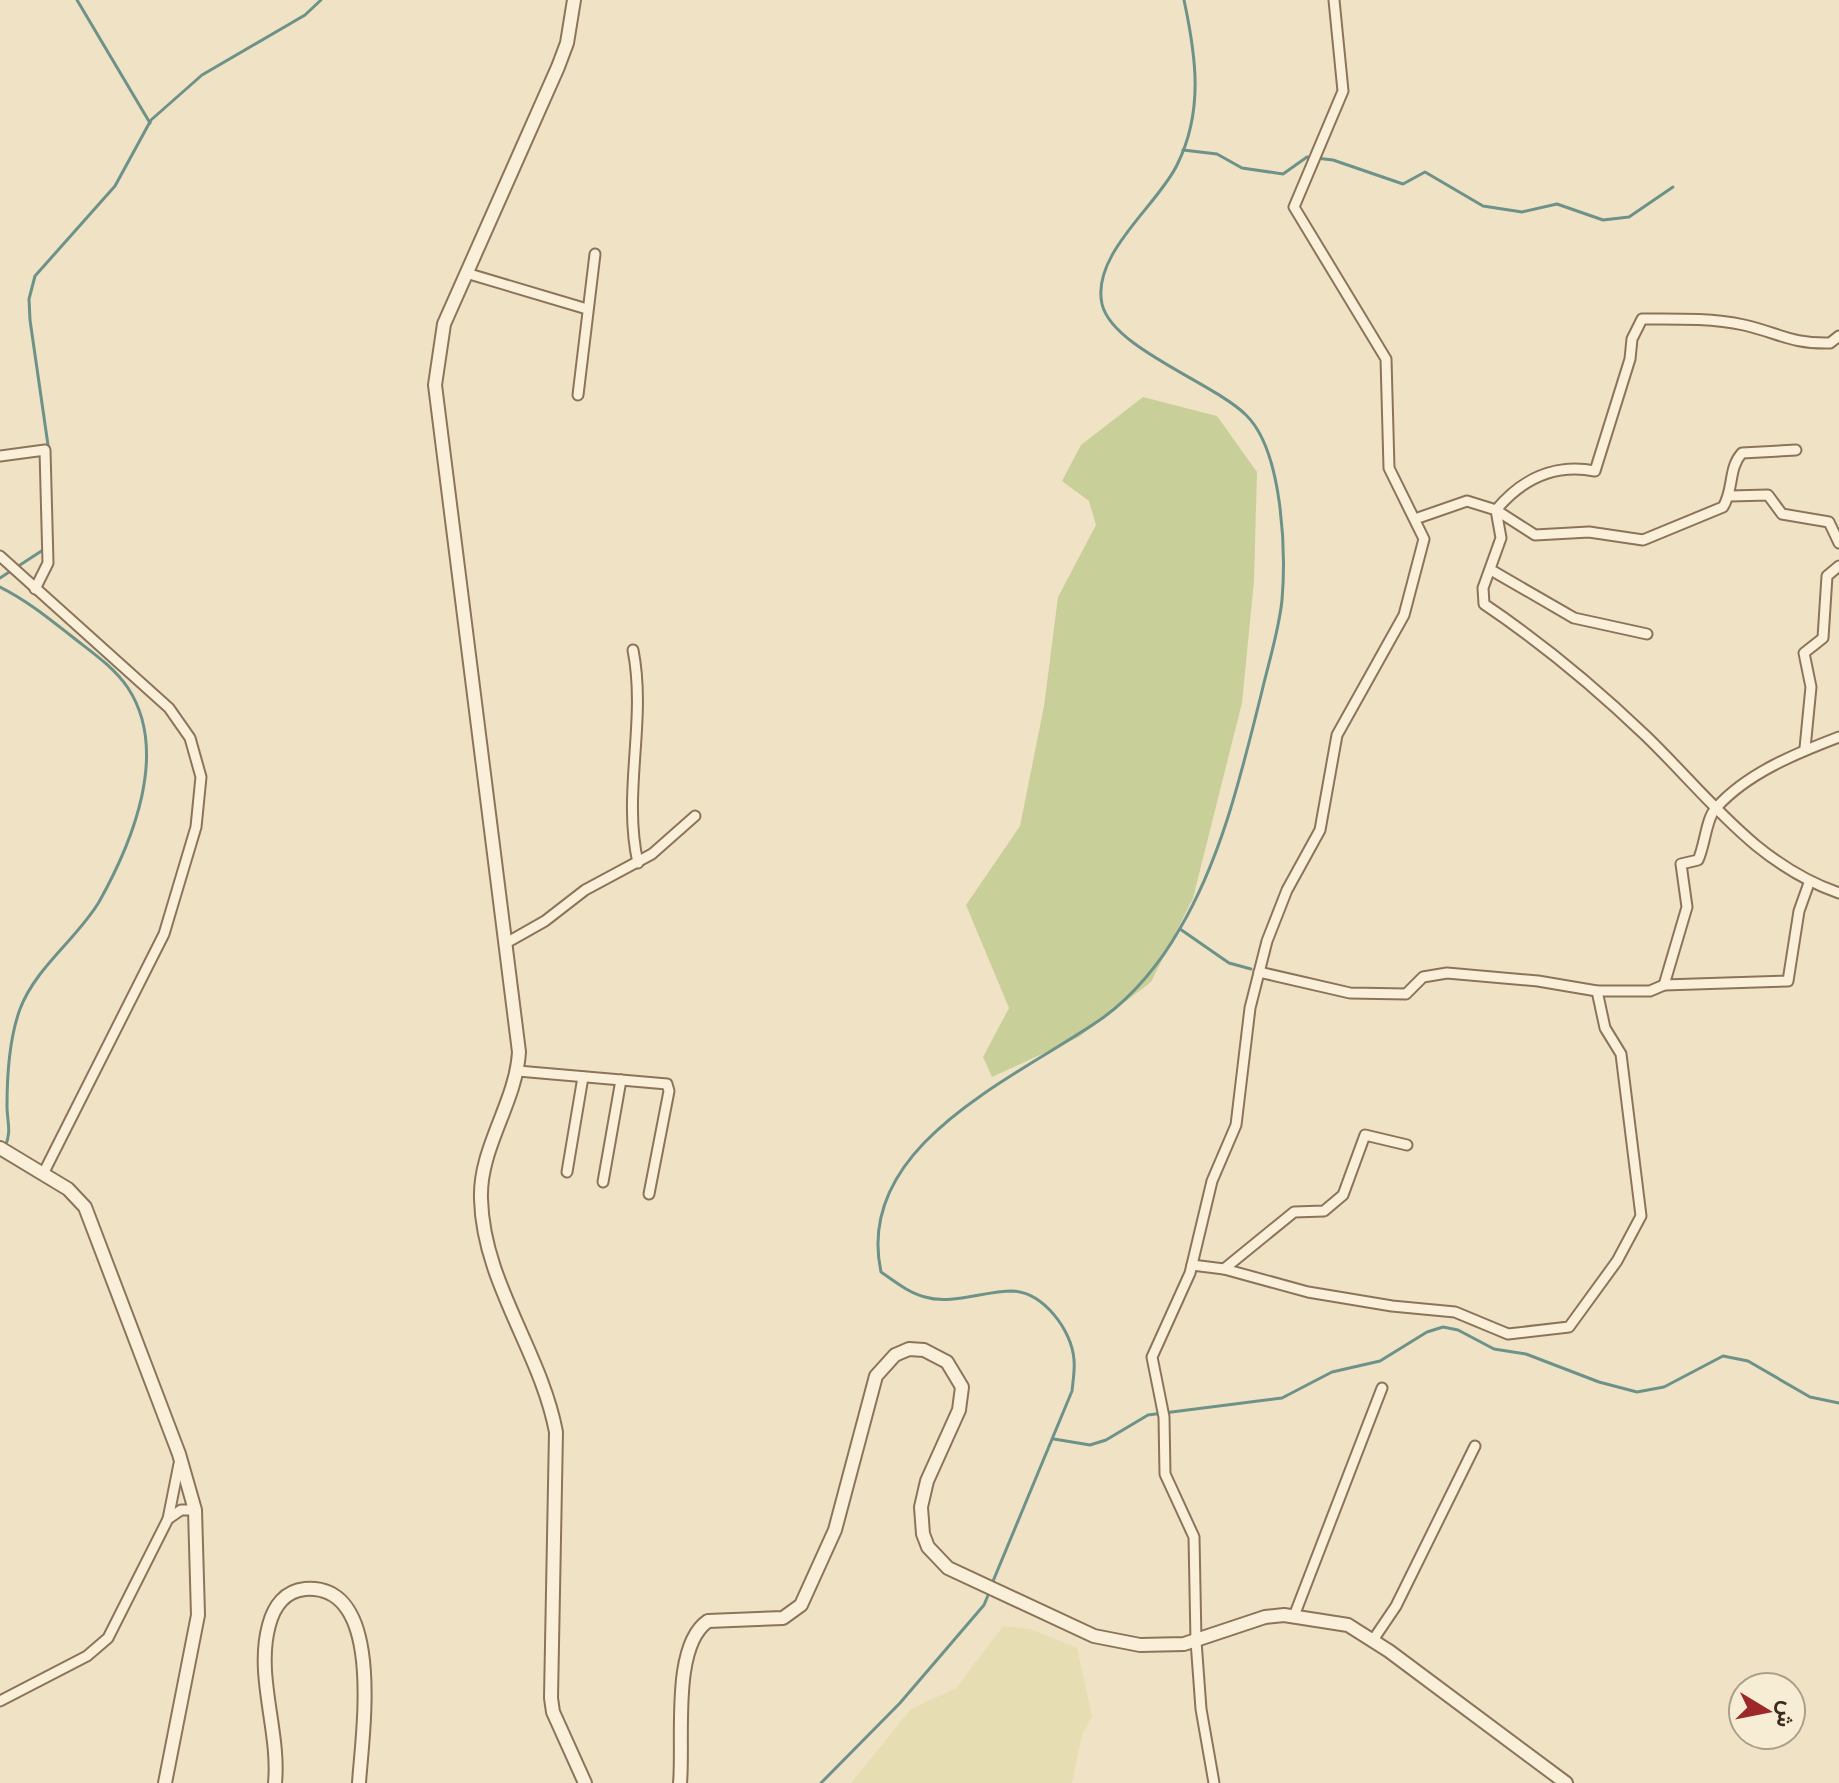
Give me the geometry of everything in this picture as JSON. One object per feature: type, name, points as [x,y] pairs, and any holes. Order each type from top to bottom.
[{"type":"street","points":[[574,0],[567,43],[558,67],[444,324],[435,385],[441,452],[518,1034],[518,1071],[484,1166],[481,1201],[494,1265],[545,1393],[556,1432],[551,1698],[553,1712],[585,1783]]},
{"type":"street","points":[[1214,1783],[1201,1709],[1194,1537],[1165,1474],[1164,1417],[1152,1357],[1192,1265],[1212,1181],[1236,1125],[1250,1008],[1277,913],[1320,830],[1337,735],[1404,615],[1424,539],[1389,468],[1386,359],[1294,207],[1343,91],[1334,0]]},
{"type":"street","points":[[578,395],[595,254]]},
{"type":"street","points":[[466,273],[587,309]]},
{"type":"street","points":[[1839,336],[1830,343],[1800,344],[1745,325],[1689,319],[1642,319],[1632,339],[1630,359],[1595,471],[1548,472],[1514,488],[1496,510],[1501,538],[1483,588],[1484,604],[1562,661],[1647,737],[1714,810],[1767,857],[1809,883],[1839,893]]},
{"type":"street","points":[[0,456],[45,450],[48,563],[35,589]]},
{"type":"street","points":[[1415,519],[1467,501],[1496,510],[1535,535],[1589,532],[1643,540],[1723,507],[1730,496],[1734,462],[1742,453],[1796,450]]},
{"type":"street","points":[[1730,496],[1768,495],[1782,514],[1829,522],[1839,543]]},
{"type":"street","points":[[0,556],[169,708],[190,738],[201,777],[196,827],[164,934],[43,1174]]},
{"type":"street","points":[[1805,748],[1811,687],[1804,653],[1823,638],[1827,576],[1839,566]]},
{"type":"street","points":[[1491,570],[1574,618],[1647,634]]},
{"type":"street","points":[[633,650],[640,701],[633,803],[638,863]]},
{"type":"street","points":[[1664,985],[1687,907],[1681,864],[1698,860],[1706,843],[1714,810],[1752,780],[1805,748],[1839,737]]},
{"type":"street","points":[[506,943],[545,921],[585,890],[638,863],[695,816]]},
{"type":"street","points":[[1259,972],[1350,993],[1406,994],[1423,977],[1447,973],[1538,981],[1597,991],[1650,991],[1664,985],[1788,981],[1799,911],[1809,883]]},
{"type":"street","points":[[1192,1265],[1224,1269],[1308,1292],[1392,1306],[1455,1312],[1508,1334],[1569,1327],[1617,1261],[1641,1216],[1621,1054],[1605,1028],[1597,991]]},
{"type":"street","points":[[518,1071],[664,1082],[669,1087],[649,1194]]},
{"type":"street","points":[[567,1172],[583,1077]]},
{"type":"street","points":[[603,1182],[621,1080]]},
{"type":"street","points":[[1224,1269],[1294,1212],[1324,1211],[1343,1195],[1365,1135],[1407,1145]]},
{"type":"street","points":[[0,1148],[68,1189],[90,1217],[179,1454],[195,1510],[198,1615],[165,1783]]},
{"type":"street","points":[[680,1783],[684,1670],[693,1638],[699,1627],[708,1621],[783,1618],[801,1605],[835,1530],[876,1376],[895,1355],[909,1349],[924,1350],[947,1362],[962,1387],[959,1410],[922,1495],[923,1534],[937,1559],[1005,1598],[1094,1636],[1140,1645],[1196,1641],[1265,1617],[1294,1616],[1348,1625],[1373,1640],[1566,1783]]},
{"type":"street","points":[[1294,1616],[1382,1388]]},
{"type":"street","points":[[1373,1640],[1396,1606],[1475,1446]]},
{"type":"street","points":[[0,1701],[87,1656],[108,1638],[168,1519],[177,1486],[179,1454]]},
{"type":"street","points":[[168,1519],[181,1510],[195,1510]]},
{"type":"street","points":[[275,1783],[265,1662],[268,1628],[281,1600],[291,1591],[305,1589],[330,1594],[346,1606],[356,1620],[363,1662],[359,1783]]},
{"type":"shaded area","points":[[1003,1626],[1030,1629],[1077,1648],[1092,1716],[1082,1735],[1072,1783],[851,1783],[911,1709],[956,1688]]},
{"type":"green space","points":[[1143,397],[1217,416],[1257,472],[1254,581],[1242,703],[1193,898],[1151,982],[1079,1037],[992,1077],[983,1057],[1009,1008],[966,905],[1020,826],[1044,706],[1058,597],[1096,525],[1089,501],[1062,481],[1081,445]]},
{"type":"waterway","points":[[77,0],[150,123]]},
{"type":"waterway","points":[[49,452],[30,320],[29,299],[35,276],[115,186],[151,120],[202,75],[305,15],[321,0]]},
{"type":"waterway","points":[[991,1586],[1072,1391],[1072,1348],[1054,1315],[1045,1305],[1023,1293],[1012,1291],[935,1299],[902,1286],[881,1272],[879,1226],[892,1186],[917,1150],[951,1118],[990,1090],[1104,1017],[1146,977],[1172,942],[1207,874],[1229,814],[1274,646],[1282,600],[1279,503],[1268,452],[1258,431],[1246,415],[1231,403],[1124,335],[1110,320],[1102,304],[1101,285],[1106,267],[1128,231],[1168,180],[1186,145],[1195,83],[1192,42],[1184,0]]},
{"type":"waterway","points":[[1183,150],[1217,154],[1242,168],[1283,174],[1307,157],[1333,160],[1403,184],[1425,172],[1483,206],[1522,212],[1557,204],[1603,220],[1629,217],[1673,187]]},
{"type":"waterway","points":[[50,476],[51,524]]},
{"type":"waterway","points":[[0,578],[43,550]]},
{"type":"waterway","points":[[0,587],[45,615],[115,673],[128,688],[140,713],[146,740],[142,797],[123,853],[90,916],[36,980],[20,1009],[9,1057],[9,1131],[5,1147]]},
{"type":"waterway","points":[[1180,929],[1229,963],[1251,969]]},
{"type":"waterway","points":[[1054,1439],[1090,1445],[1106,1440],[1148,1415],[1282,1398],[1332,1372],[1380,1361],[1427,1332],[1443,1327],[1458,1330],[1494,1349],[1526,1354],[1599,1382],[1637,1392],[1664,1387],[1723,1356],[1748,1361],[1810,1397],[1839,1403]]},
{"type":"waterway","points":[[821,1783],[900,1703],[984,1605],[989,1593]]}]
